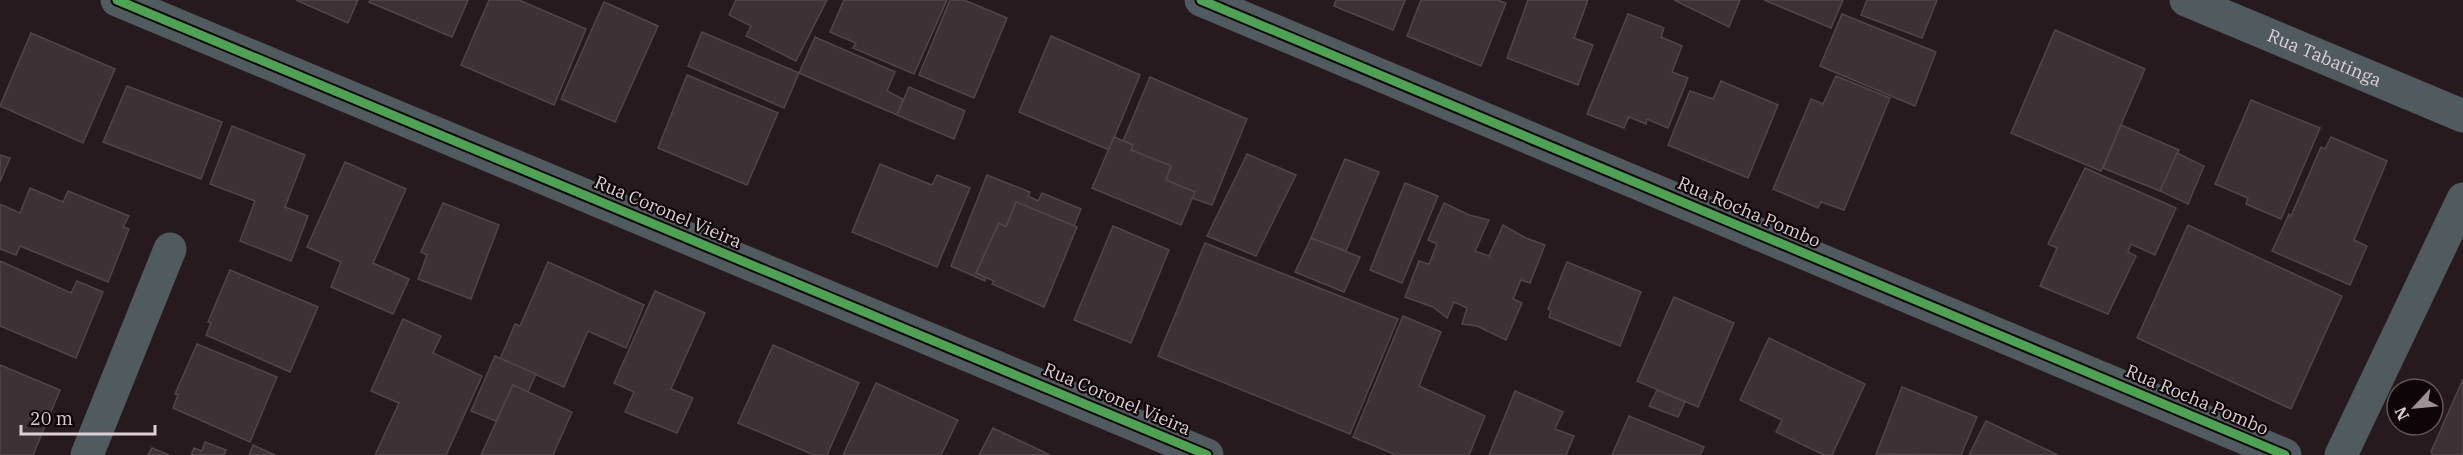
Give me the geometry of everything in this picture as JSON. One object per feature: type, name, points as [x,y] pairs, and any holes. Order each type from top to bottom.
[{"type":"street","name":"Rua Coronel Vieira","points":[[117,0],[1207,455]]},
{"type":"street","name":"Rua Rocha Pombo","points":[[1201,0],[2284,455]]},
{"type":"street","name":"Rua Tabatinga","points":[[2186,0],[2463,116]]},
{"type":"street","points":[[2341,455],[2463,199]]},
{"type":"street","points":[[87,455],[170,249]]},
{"type":"building","points":[[296,0],[358,0],[348,23]]},
{"type":"building","points":[[370,0],[468,0],[452,37],[369,2]]},
{"type":"building","points":[[489,0],[519,0],[586,29],[554,105],[461,65]]},
{"type":"building","points":[[736,0],[827,0],[796,61],[746,36],[751,26],[729,15]]},
{"type":"building","points":[[844,0],[947,0],[914,74],[853,48],[856,43],[830,32]]},
{"type":"building","points":[[950,0],[964,0],[1007,18],[974,98],[919,75]]},
{"type":"building","points":[[1336,0],[1405,0],[1393,30],[1334,6]]},
{"type":"building","points":[[1421,0],[1497,0],[1506,3],[1481,66],[1407,36]]},
{"type":"building","points":[[1528,0],[1588,0],[1574,38],[1593,45],[1578,85],[1507,58]]},
{"type":"building","points":[[1674,0],[1740,0],[1729,27]]},
{"type":"building","points":[[1764,0],[1843,0],[1831,28]]},
{"type":"building","points":[[1867,0],[1937,0],[1922,38],[1861,15]]},
{"type":"building","points":[[604,2],[658,26],[615,122],[561,99]]},
{"type":"building","points":[[1628,14],[1664,28],[1661,37],[1682,46],[1672,72],[1688,78],[1668,128],[1647,119],[1646,124],[1629,117],[1624,128],[1587,114]]},
{"type":"building","points":[[1842,14],[1936,52],[1915,106],[1820,66]]},
{"type":"building","points":[[2055,30],[2145,69],[2101,171],[2011,133]]},
{"type":"building","points":[[702,32],[799,73],[784,108],[688,66]]},
{"type":"building","points":[[31,33],[115,69],[83,143],[0,106]]},
{"type":"building","points":[[1051,36],[1140,75],[1109,150],[1019,112]]},
{"type":"building","points":[[815,37],[895,72],[887,91],[903,99],[897,115],[799,73]]},
{"type":"building","points":[[687,75],[778,113],[747,185],[658,148]]},
{"type":"building","points":[[1836,76],[1890,98],[1844,210],[1821,202],[1818,208],[1773,189],[1811,99],[1823,104]]},
{"type":"building","points":[[1150,77],[1247,119],[1212,205],[1192,198],[1195,192],[1166,180],[1171,166],[1131,150],[1133,145],[1123,141]]},
{"type":"building","points":[[1721,81],[1778,105],[1748,178],[1668,145],[1690,91],[1713,99]]},
{"type":"building","points":[[127,86],[222,122],[201,179],[103,142]]},
{"type":"building","points":[[909,87],[965,111],[954,139],[897,115]]},
{"type":"building","points":[[2251,100],[2320,128],[2281,219],[2246,204],[2248,198],[2215,184]]},
{"type":"building","points":[[2121,125],[2179,150],[2160,191],[2103,168]]},
{"type":"building","points":[[232,126],[305,155],[285,207],[308,216],[291,261],[240,241],[255,201],[210,184]]},
{"type":"building","points":[[1114,137],[1133,145],[1131,150],[1171,166],[1166,180],[1195,192],[1181,225],[1092,188]]},
{"type":"building","points":[[2331,137],[2387,161],[2354,240],[2367,246],[2350,285],[2272,251],[2289,214],[2291,216],[2321,147],[2325,149]]},
{"type":"building","points":[[2177,153],[2204,166],[2188,204],[2160,191]]},
{"type":"building","points":[[1247,154],[1296,175],[1256,256],[1207,236]]},
{"type":"building","points":[[0,155],[10,158],[0,182]]},
{"type":"building","points":[[1345,159],[1379,172],[1346,251],[1311,238]]},
{"type":"building","points":[[345,162],[406,189],[373,263],[409,279],[393,314],[331,287],[341,262],[307,247]]},
{"type":"building","points":[[880,164],[932,185],[937,175],[970,188],[937,267],[852,232]]},
{"type":"building","points":[[2085,168],[2176,208],[2155,255],[2131,244],[2128,252],[2136,256],[2108,314],[2040,286],[2057,248],[2048,244]]},
{"type":"building","points":[[987,175],[1030,192],[1028,196],[1038,201],[1042,193],[1081,209],[1074,226],[1016,202],[1006,227],[999,223],[976,273],[986,277],[985,281],[951,266]]},
{"type":"building","points":[[1405,183],[1438,196],[1402,283],[1370,270]]},
{"type":"building","points":[[30,188],[63,202],[68,191],[129,216],[123,227],[129,229],[108,282],[20,246],[16,255],[0,249],[0,204],[20,213]]},
{"type":"building","points":[[1016,202],[1077,227],[1044,307],[992,284],[994,281],[976,273],[999,223],[1006,227]]},
{"type":"building","points":[[443,203],[499,225],[471,299],[418,279],[427,255],[421,252]]},
{"type":"building","points":[[1444,203],[1469,215],[1489,220],[1475,251],[1489,256],[1503,225],[1526,238],[1545,245],[1530,283],[1521,280],[1513,299],[1522,303],[1506,340],[1477,326],[1462,324],[1467,308],[1454,302],[1447,318],[1433,307],[1405,297],[1419,261],[1429,264],[1437,244],[1428,240]]},
{"type":"building","points":[[2188,225],[2342,296],[2291,409],[2137,338]]},
{"type":"building","points":[[1113,226],[1169,250],[1131,343],[1074,320]]},
{"type":"building","points":[[1311,238],[1360,257],[1344,292],[1295,272]]},
{"type":"building","points":[[1205,243],[1398,319],[1350,434],[1158,356]]},
{"type":"building","points":[[0,261],[71,293],[77,281],[103,292],[76,358],[0,326]]},
{"type":"building","points":[[548,262],[644,305],[626,348],[588,331],[564,387],[500,359],[515,324],[520,326]]},
{"type":"building","points":[[1567,262],[1641,292],[1620,346],[1549,317],[1551,311],[1548,309]]},
{"type":"building","points":[[230,270],[318,307],[290,372],[206,335],[211,323],[208,322]]},
{"type":"building","points":[[655,291],[705,313],[671,389],[693,398],[677,433],[625,412],[634,392],[614,383]]},
{"type":"building","points":[[1674,297],[1734,323],[1698,407],[1637,381]]},
{"type":"building","points":[[1403,316],[1441,332],[1419,386],[1485,416],[1469,455],[1396,455],[1353,437]]},
{"type":"building","points":[[403,319],[441,336],[433,353],[482,376],[446,455],[375,455],[399,403],[371,391]]},
{"type":"building","points":[[1769,338],[1865,384],[1832,455],[1824,455],[1776,432],[1782,420],[1740,400]]},
{"type":"building","points":[[197,344],[277,377],[250,442],[173,408],[178,395],[175,394]]},
{"type":"building","points":[[773,345],[859,383],[827,455],[814,455],[738,423]]},
{"type":"building","points":[[495,356],[536,374],[528,392],[513,385],[496,421],[471,411]]},
{"type":"building","points":[[0,365],[60,390],[33,455],[0,455]]},
{"type":"building","points":[[2463,379],[2463,455],[2433,455],[2431,452],[2438,437],[2445,437],[2445,420]]},
{"type":"building","points":[[876,383],[958,420],[941,455],[843,455]]},
{"type":"building","points":[[513,385],[572,412],[553,455],[481,455]]},
{"type":"building","points":[[1902,387],[1977,417],[1961,455],[1876,454]]},
{"type":"building","points":[[1657,390],[1685,402],[1678,417],[1649,406]]},
{"type":"building","points":[[1515,391],[1563,412],[1555,429],[1574,436],[1566,455],[1489,455]]},
{"type":"building","points":[[1629,416],[1704,447],[1700,455],[1612,455]]},
{"type":"building","points":[[1986,421],[2058,455],[1969,455]]},
{"type":"building","points":[[993,428],[1050,455],[979,455]]},
{"type":"building","points":[[205,442],[226,450],[224,455],[191,455],[194,448],[202,451]]},
{"type":"building","points":[[253,445],[275,455],[249,455]]},
{"type":"building","points":[[152,448],[169,455],[148,455]]},
{"type":"cycle path","points":[[117,0],[1207,455]]},
{"type":"cycle path","points":[[1201,0],[2285,455]]}]
